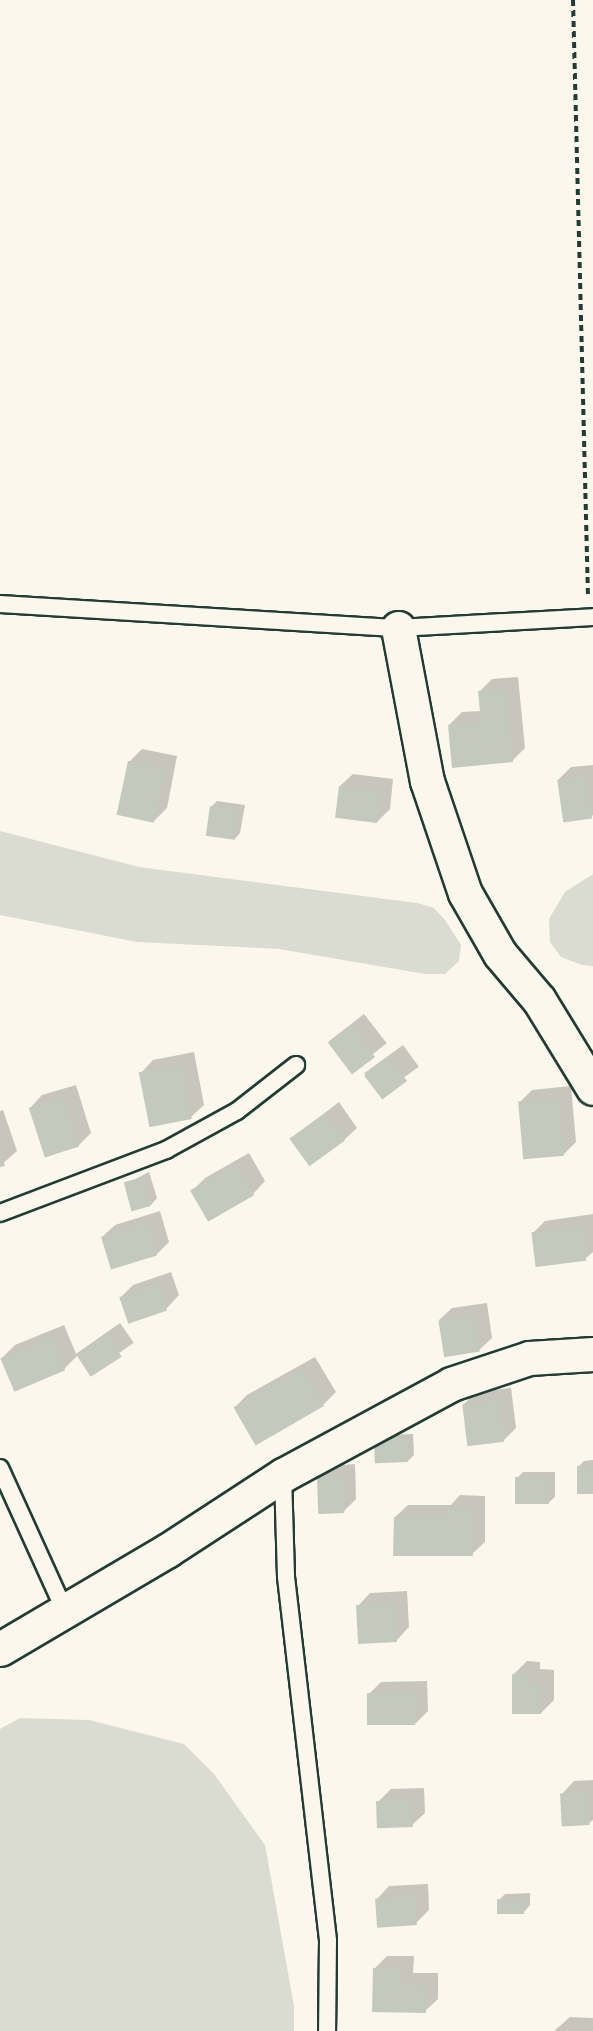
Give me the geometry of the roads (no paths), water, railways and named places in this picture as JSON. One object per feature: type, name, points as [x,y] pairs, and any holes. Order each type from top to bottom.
[{"type":"street","points":[[398,628],[427,781],[465,893],[500,954],[539,1000],[593,1088]]},
{"type":"street","points":[[0,1649],[64,1609],[168,1550],[283,1474],[451,1384],[529,1358],[593,1354]]},
{"type":"lane","points":[[0,604],[398,628],[591,617]]},
{"type":"lane","points":[[0,1212],[166,1150],[237,1111],[296,1065]]},
{"type":"lane","points":[[0,1468],[64,1609]]},
{"type":"lane","points":[[283,1474],[286,1577],[328,1941],[327,2031]]}]
